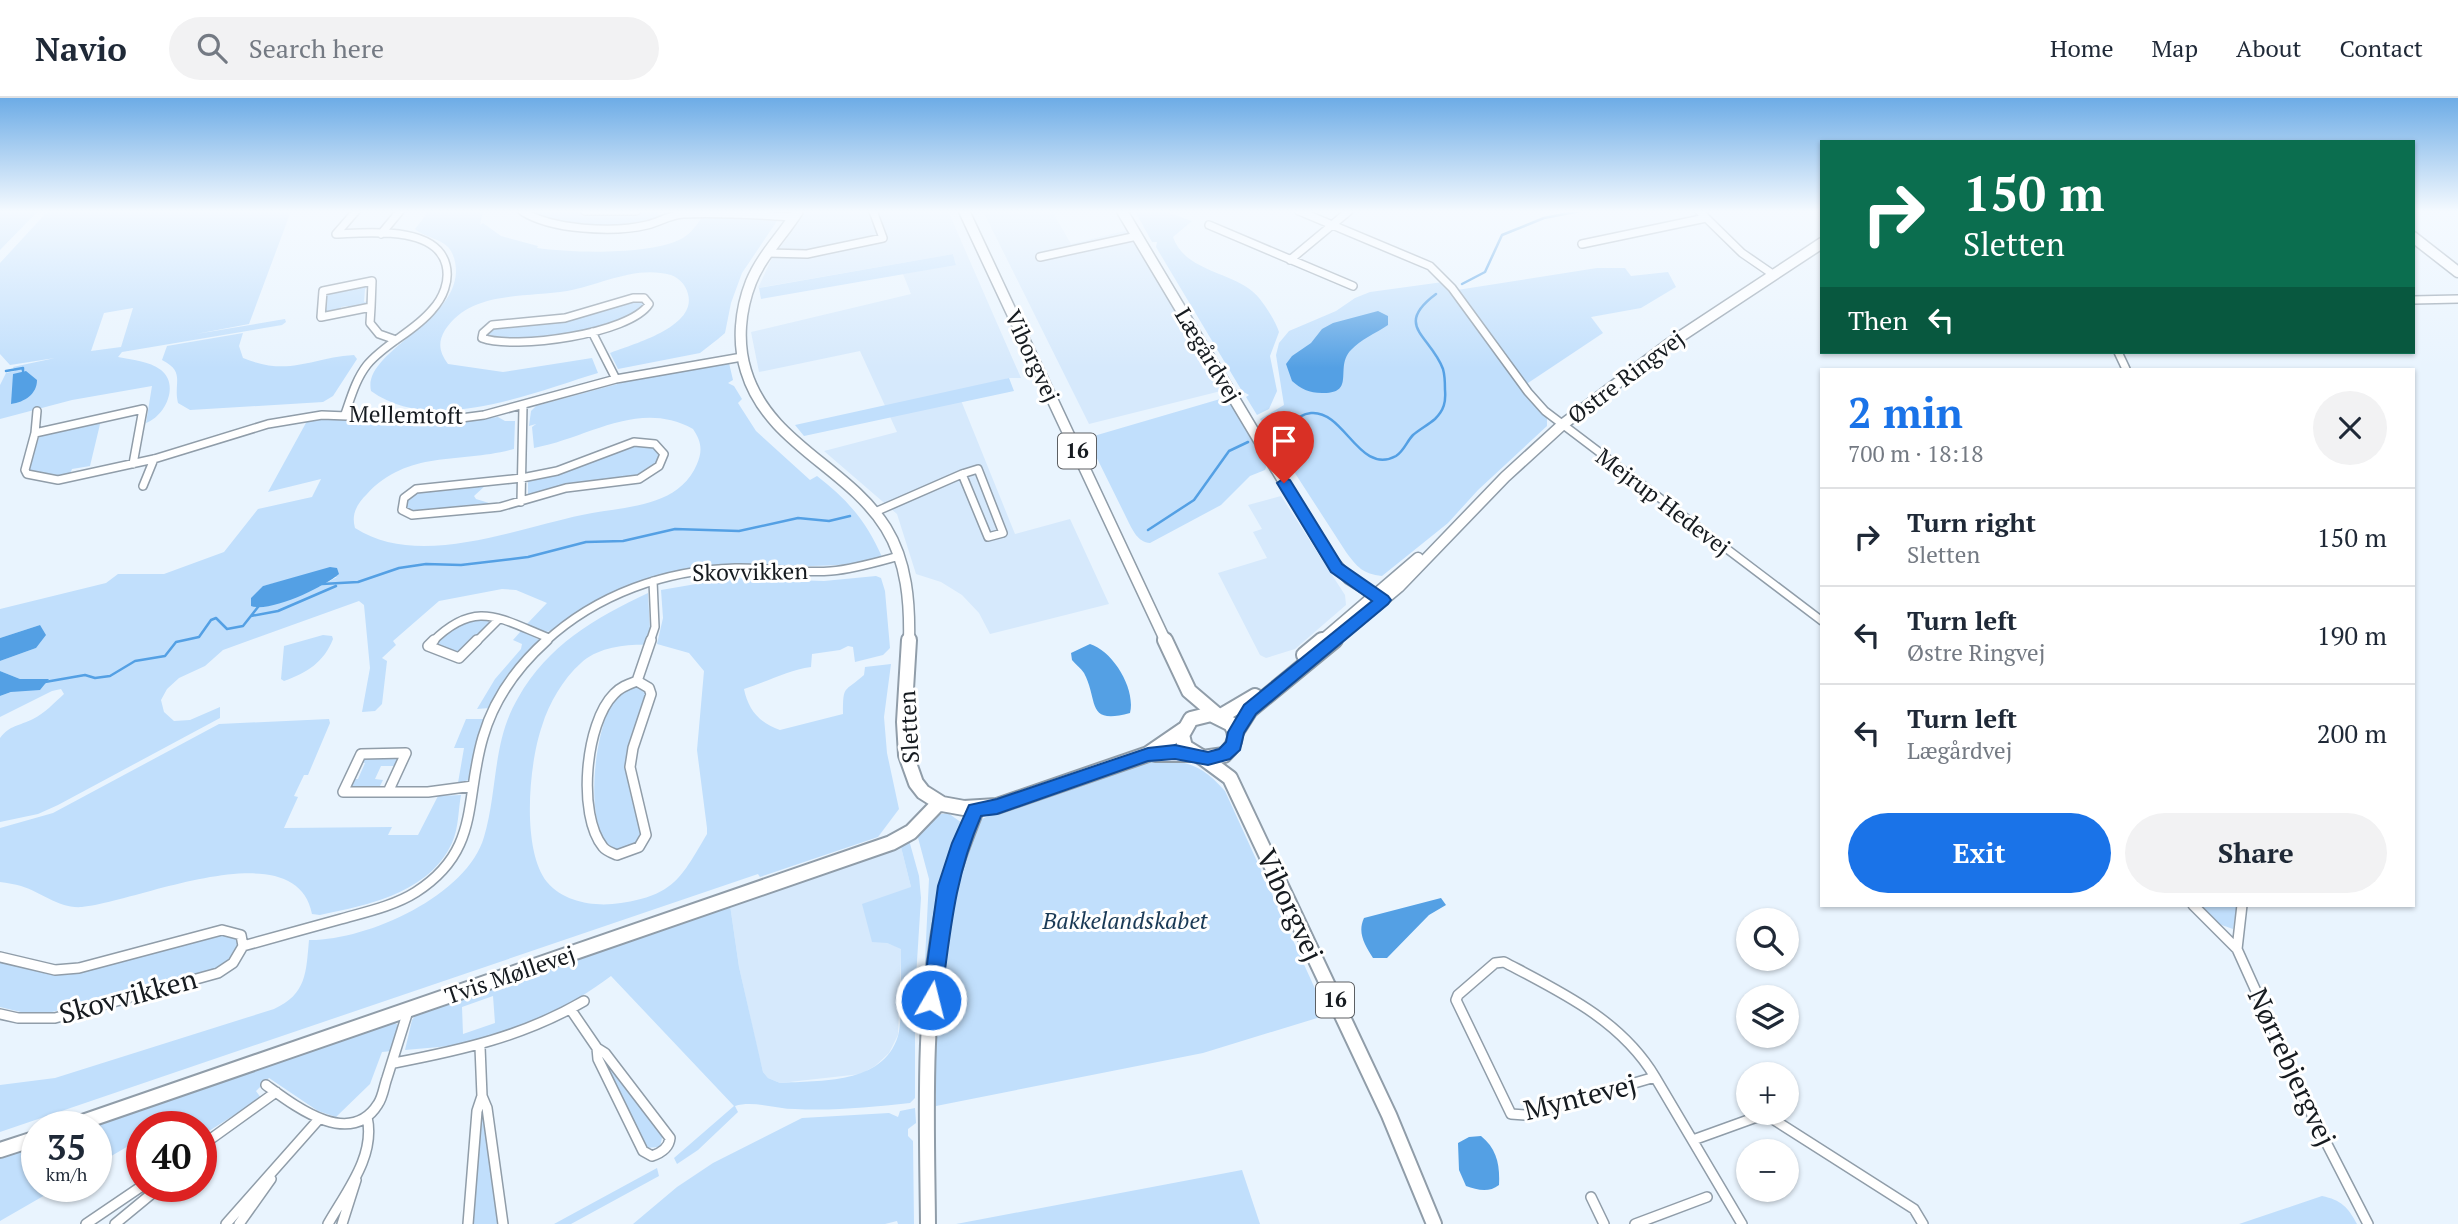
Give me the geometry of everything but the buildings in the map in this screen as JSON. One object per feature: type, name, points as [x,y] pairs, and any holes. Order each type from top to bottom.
[{"type":"street","points":[[345,414],[362,372],[424,318],[440,300],[447,281],[447,264]]},
{"type":"street","name":"Sletten","points":[[762,264],[751,283],[744,305],[740,328],[742,357],[754,393],[770,417],[793,443],[850,485],[875,512],[899,556],[908,607],[904,709],[909,764],[921,790],[939,803]]},
{"type":"street","name":"Viborgvej","points":[[989,264],[1189,691],[1191,712],[1185,726]]},
{"type":"street","name":"Lægårdvej","points":[[1153,264],[1328,556],[1349,579],[1378,597]]},
{"type":"street","points":[[1299,264],[1353,286]]},
{"type":"street","name":"Mejrup Hedevej","points":[[1425,264],[1442,276],[1528,392],[1562,425],[1820,619]]},
{"type":"street","points":[[1757,264],[1774,275]]},
{"type":"street","name":"Østre Ringvej","points":[[1236,732],[1250,710],[1449,534],[1505,477],[1562,425],[1669,344],[1791,264]]},
{"type":"street","points":[[371,307],[321,317],[323,291],[372,281],[371,307],[370,323],[379,334],[396,340]]},
{"type":"street","points":[[633,298],[644,298],[649,304],[643,313],[592,331],[520,344],[491,343],[482,338],[483,333],[492,325],[565,318],[633,298]]},
{"type":"street","points":[[2415,300],[2458,299]]},
{"type":"street","points":[[592,331],[616,379]]},
{"type":"street","name":"Mellemtoft","points":[[35,433],[26,473],[58,480],[154,459],[268,424],[304,417],[345,414],[446,421],[523,406],[616,379],[742,357]]},
{"type":"street","points":[[521,502],[523,406]]},
{"type":"street","points":[[37,411],[35,433],[143,410],[133,464]]},
{"type":"street","points":[[634,442],[655,444],[663,454],[659,466],[639,479],[566,488],[521,502],[485,509],[412,515],[405,513],[401,504],[410,492],[426,487],[522,478],[557,471],[634,442]]},
{"type":"street","points":[[143,486],[154,459]]},
{"type":"street","points":[[875,512],[919,489],[962,474],[978,469],[1003,533],[988,537],[962,474]]},
{"type":"street","name":"Skovvikken","points":[[0,1014],[18,1018],[55,1017],[218,973],[233,962],[243,946],[384,906],[415,892],[454,857],[466,835],[479,748],[491,714],[517,673],[549,638],[601,602],[653,581],[686,572],[719,569],[834,570],[899,556]]},
{"type":"street","points":[[637,681],[649,688],[651,694],[633,744],[629,768],[631,788],[646,828],[646,835],[635,849],[617,855],[604,849],[590,818],[588,779],[593,741],[608,700],[615,691],[637,681],[655,627],[653,581]]},
{"type":"street","name":"Østre Ringvej","points":[[1219,715],[1244,705],[1378,597]]},
{"type":"street","points":[[499,619],[459,658],[428,646],[451,623],[488,614],[549,638]]},
{"type":"street","name":"Viborgvej","points":[[1189,691],[1219,715]]},
{"type":"street","points":[[939,803],[956,809],[975,810],[997,806],[1148,754],[1169,742],[1200,715],[1219,715]]},
{"type":"street","name":"16","points":[[1219,715],[1233,724],[1236,732],[1232,749]]},
{"type":"street","name":"16","points":[[1185,726],[1183,743],[1198,756]]},
{"type":"street","points":[[1148,754],[1175,752],[1219,757],[1232,749]]},
{"type":"street","name":"Viborgvej","points":[[1232,749],[1230,778],[1389,1115],[1434,1224]]},
{"type":"street","points":[[388,792],[406,753],[361,754],[343,792],[388,792],[439,791],[473,786]]},
{"type":"street","name":"Viborgvej","points":[[1198,756],[1230,778]]},
{"type":"street","name":"Tvis Møllevej","points":[[112,1112],[891,843],[911,832],[939,803]]},
{"type":"street","points":[[928,1224],[927,1074],[931,1000],[947,886],[960,843],[975,810]]},
{"type":"street","points":[[2195,907],[2237,949]]},
{"type":"street","points":[[2237,949],[2242,907]]},
{"type":"street","name":"Skovvikken","points":[[0,957],[55,970],[79,968],[222,930],[235,931],[241,935],[243,946]]},
{"type":"street","name":"Nørrebjergvej","points":[[2237,949],[2312,1113],[2368,1224]]},
{"type":"street","name":"Myntevej","points":[[1656,1077],[1525,1115],[1511,1114],[1456,1000],[1458,995],[1495,963],[1504,962],[1590,1008],[1642,1055],[1656,1077],[1742,1224]]},
{"type":"street","points":[[394,1063],[480,1047],[516,1036],[584,1002]]},
{"type":"street","points":[[571,1010],[597,1048],[605,1053],[670,1138],[668,1147],[652,1156],[643,1151],[598,1059],[597,1048]]},
{"type":"street","points":[[266,1085],[319,1119],[341,1125],[367,1117],[379,1103],[394,1063],[408,1011]]},
{"type":"street","points":[[480,1047],[482,1096],[487,1108],[503,1224]]},
{"type":"street","points":[[217,1137],[276,1092]]},
{"type":"street","points":[[468,1224],[477,1111],[482,1096]]},
{"type":"street","points":[[1693,1140],[1765,1114],[1914,1209],[1923,1224]]},
{"type":"street","points":[[342,1224],[369,1143],[371,1125],[367,1117]]},
{"type":"street","points":[[226,1224],[319,1119]]},
{"type":"street","points":[[0,1150],[21,1143]]},
{"type":"street","points":[[239,1224],[276,1170]]},
{"type":"street","points":[[328,1224],[357,1174]]},
{"type":"street","points":[[1635,1224],[1707,1196]]},
{"type":"street","points":[[86,1224],[126,1197]]},
{"type":"street","points":[[1591,1197],[1604,1224]]},
{"type":"street","points":[[116,1224],[142,1202]]},
{"type":"shaded area","points":[[769,264],[898,264],[758,288]]},
{"type":"shaded area","points":[[971,264],[1021,378],[1009,378],[958,393],[1015,534],[1070,519],[1109,604],[990,634],[979,613],[962,595],[941,582],[916,574],[897,514],[824,451],[897,432],[860,351],[759,372],[751,332],[911,294],[903,274]]},
{"type":"shaded area","points":[[1009,264],[1148,264],[1221,391],[1089,424]]},
{"type":"shaded area","points":[[1281,496],[1345,595],[1346,605],[1295,649],[1266,658],[1260,655],[1218,573],[1267,558],[1253,532],[1262,529],[1248,505]]},
{"type":"shaded area","points":[[900,843],[911,887],[887,943],[901,948],[898,1035],[889,1053],[861,1074],[780,1083],[768,1078],[763,1072],[739,967],[730,905]]},
{"type":"green space","points":[[0,264],[271,264],[249,324],[196,334],[285,319],[286,322],[282,325],[122,352],[118,357],[151,365],[167,376],[170,392],[168,400],[159,414],[146,423],[152,386],[72,400],[0,419],[0,385],[6,373],[15,371],[13,367],[55,358],[10,365],[0,354]],"holes":[[[133,308],[121,347],[91,351],[104,313]]]},
{"type":"green space","points":[[455,264],[748,264],[731,303],[725,333],[700,353],[618,369],[610,353],[647,339],[673,325],[683,316],[688,306],[686,288],[677,278],[644,272],[567,291],[484,302],[456,317],[441,339],[440,348],[448,364],[503,372],[592,358],[598,373],[514,399],[453,410],[424,410],[396,404],[371,391],[372,377],[380,363],[441,307],[451,290],[456,272]]},
{"type":"green space","points":[[899,264],[956,265],[761,299],[759,288]]},
{"type":"green space","points":[[1166,264],[1196,264],[1252,291],[1268,310],[1279,332],[1270,356],[1277,391],[1269,409],[1257,415],[1246,397],[1249,395],[1242,391]]},
{"type":"green space","points":[[1597,268],[1625,268],[1631,276],[1668,272],[1676,287],[1641,308],[1591,317],[1603,333],[1525,385],[1457,290]]},
{"type":"green space","points":[[1443,282],[1524,393],[1547,417],[1547,426],[1478,490],[1448,523],[1382,576],[1370,574],[1361,569],[1346,552],[1260,419],[1284,405],[1276,355],[1279,343],[1289,331],[1336,311],[1370,292]]},
{"type":"green space","points":[[365,284],[369,286],[365,289],[364,302],[369,301],[364,307],[349,310],[348,306],[341,307],[341,311],[325,312],[326,293]]},
{"type":"green space","points":[[637,299],[644,302],[640,311],[564,336],[523,341],[486,336],[496,326],[528,325]]},
{"type":"green space","points":[[243,333],[239,346],[243,358],[259,363],[287,366],[354,355],[357,359],[333,396],[323,402],[190,410],[178,403],[176,374],[169,364],[162,360],[167,346]]},
{"type":"green space","points":[[729,363],[733,380],[728,383],[734,386],[742,399],[738,403],[756,431],[810,480],[817,476],[838,493],[863,522],[882,557],[832,565],[731,564],[681,570],[610,594],[546,632],[526,625],[547,603],[516,590],[502,589],[439,601],[393,641],[396,645],[382,658],[387,661],[382,704],[375,711],[362,712],[370,668],[364,605],[359,601],[223,650],[205,666],[179,678],[167,689],[161,700],[164,712],[174,721],[190,720],[220,707],[220,718],[58,805],[38,814],[0,822],[0,738],[11,728],[41,714],[64,694],[61,689],[52,691],[0,717],[0,696],[49,679],[20,679],[0,671],[0,661],[36,648],[40,625],[0,638],[0,609],[106,583],[118,574],[164,574],[224,552],[258,509],[312,497],[321,479],[268,492],[307,421],[334,417],[420,426],[498,417],[505,421],[515,421],[514,449],[418,464],[383,480],[367,494],[356,510],[355,528],[380,540],[437,546],[467,542],[663,498],[677,490],[688,479],[697,464],[700,446],[693,429],[673,421],[633,419],[534,448],[532,427],[536,424],[529,426],[531,411],[536,406],[647,376]],"holes":[[[303,576],[337,577],[319,587],[263,586]]]},
{"type":"green space","points":[[1009,378],[1014,391],[804,436],[795,425]]},
{"type":"green space","points":[[1227,397],[1267,465],[1265,470],[1250,476],[1221,505],[1150,543],[1142,541],[1132,529],[1087,438]]},
{"type":"green space","points":[[101,420],[90,466],[72,469],[70,474],[56,478],[28,472],[40,434]]},
{"type":"green space","points":[[649,445],[656,449],[659,458],[653,467],[640,475],[582,482],[528,496],[528,480],[628,446]]},
{"type":"green space","points":[[487,484],[474,496],[490,506],[414,512],[404,507],[405,502],[416,492]]},
{"type":"green space","points":[[876,576],[881,578],[885,591],[890,648],[883,655],[855,662],[853,647],[848,646],[840,650],[812,654],[811,667],[744,689],[748,703],[756,714],[780,730],[843,714],[844,693],[864,675],[865,667],[891,664],[884,717],[887,753],[899,809],[878,837],[760,877],[758,874],[62,1111],[21,1111],[21,1125],[0,1132],[0,1085],[55,1078],[274,1009],[285,1003],[299,989],[305,972],[309,940],[358,933],[385,923],[436,896],[458,878],[474,858],[484,837],[504,732],[518,698],[530,679],[558,648],[574,635],[610,612],[648,593],[650,630],[646,645],[612,648],[588,658],[568,676],[553,700],[537,742],[531,783],[531,828],[533,849],[539,867],[547,882],[563,895],[591,904],[611,904],[639,900],[665,889],[690,862],[707,834],[707,828],[697,750],[704,671],[689,653],[657,644],[663,618],[661,590],[731,578],[824,581]]},
{"type":"green space","points":[[484,618],[491,623],[459,653],[436,647],[435,643],[453,626]]},
{"type":"green space","points":[[521,631],[540,640],[507,680],[489,708],[477,709],[495,679],[521,649],[522,644],[513,640]]},
{"type":"green space","points":[[323,635],[332,636],[333,639],[320,660],[300,674],[284,681],[281,679],[284,646]]},
{"type":"green space","points":[[634,686],[643,689],[646,696],[632,733],[627,771],[642,831],[633,845],[616,850],[605,840],[598,823],[595,802],[597,752],[608,710],[618,695]]},
{"type":"green space","points":[[329,719],[330,723],[308,775],[304,775],[294,796],[298,797],[284,828],[392,827],[388,835],[418,835],[438,796],[461,795],[454,837],[442,860],[413,885],[395,894],[358,907],[320,915],[312,914],[300,889],[277,876],[246,873],[211,877],[82,907],[58,903],[21,886],[0,882],[0,828],[53,813],[219,724]]},
{"type":"green space","points":[[466,719],[485,719],[475,745],[469,780],[458,783],[464,748],[454,748]]},
{"type":"green space","points":[[364,758],[398,759],[395,766],[381,766],[375,779],[383,780],[380,786],[386,787],[382,790],[348,790],[351,779],[358,779],[365,763],[358,762]]},
{"type":"green space","name":"Bakkelandskabet","points":[[1153,759],[1194,766],[1209,775],[1225,791],[1327,1015],[1203,1053],[936,1106],[935,1013],[954,884],[970,836],[982,819],[1004,809]]},
{"type":"green space","points":[[948,813],[962,823],[946,867],[938,903],[926,1001],[923,1001],[929,879],[917,834],[936,815]]},
{"type":"green space","points":[[909,840],[919,876],[921,898],[915,993],[915,1098],[910,1103],[824,1109],[788,1109],[742,1104],[735,1106],[738,1112],[698,1150],[677,1164],[674,1158],[734,1106],[611,976],[556,1011],[511,1032],[451,1046],[405,1050],[412,1020],[418,1012],[730,905],[739,967],[763,1072],[768,1078],[780,1083],[831,1080],[865,1072],[879,1064],[890,1052],[898,1036],[901,949],[887,943],[872,942],[862,904],[911,887],[900,843]],"holes":[[[493,996],[495,1023],[463,1034],[462,1007]]]},
{"type":"green space","points":[[2198,907],[2237,907],[2233,929],[2216,923]]},
{"type":"green space","points":[[225,934],[237,939],[237,949],[229,961],[216,969],[52,1012],[25,1013],[0,1007],[0,962],[52,975],[67,975]]},
{"type":"green space","points":[[392,1022],[397,1024],[398,1032],[392,1051],[382,1052],[370,1084],[336,1117],[318,1111],[269,1078],[256,1091],[261,1098],[217,1126],[217,1111],[131,1111]]},
{"type":"green space","points":[[602,1056],[663,1133],[660,1147],[645,1148]]},
{"type":"green space","points":[[915,1108],[916,1123],[908,1129],[908,1136],[913,1141],[914,1224],[898,1224],[897,1221],[885,1224],[633,1224],[677,1187],[713,1163],[802,1118],[889,1113],[898,1117],[900,1111]]},
{"type":"green space","points":[[481,1109],[484,1109],[500,1224],[471,1224]]},
{"type":"green space","points":[[126,1113],[126,1147],[112,1156],[112,1117]]},
{"type":"green space","points":[[21,1149],[21,1202],[33,1202],[0,1221],[0,1156]]},
{"type":"green space","points":[[657,1168],[659,1176],[571,1224],[554,1224]]},
{"type":"green space","points":[[1242,1170],[1260,1224],[956,1224]]},
{"type":"green space","points":[[2322,1196],[2343,1205],[2357,1224],[2239,1224]]},
{"type":"water","points":[[1378,311],[1388,316],[1388,325],[1351,350],[1346,357],[1339,389],[1333,392],[1313,392],[1292,381],[1286,364],[1292,356],[1311,343],[1322,329],[1333,323]]},
{"type":"water","points":[[26,371],[37,380],[35,389],[25,399],[11,404],[13,374]]},
{"type":"water","points":[[330,567],[337,568],[339,574],[310,592],[271,606],[251,606],[251,598],[263,586]]},
{"type":"water","points":[[40,625],[46,635],[36,648],[0,661],[0,638]]},
{"type":"water","points":[[1090,644],[1107,654],[1121,672],[1130,693],[1130,713],[1106,716],[1096,708],[1084,673],[1072,660],[1071,653]]},
{"type":"water","points":[[0,671],[20,679],[49,679],[40,690],[11,692],[0,696]]},
{"type":"water","points":[[1441,898],[1446,905],[1429,915],[1387,958],[1373,958],[1362,934],[1364,918]]},
{"type":"water","points":[[1481,1136],[1494,1152],[1499,1171],[1499,1185],[1487,1190],[1466,1186],[1459,1170],[1458,1143],[1469,1137]]},
{"type":"waterway","points":[[1462,284],[1485,272],[1489,264]]},
{"type":"waterway","points":[[1274,434],[1311,413],[1323,415],[1333,421],[1372,457],[1383,460],[1399,454],[1413,435],[1438,416],[1445,402],[1443,369],[1418,331],[1416,323],[1417,314],[1423,305],[1436,294]]},
{"type":"waterway","points":[[6,371],[23,368],[23,371]]},
{"type":"waterway","points":[[1148,530],[1194,500],[1229,451],[1248,442]]},
{"type":"waterway","points":[[322,584],[358,582],[399,568],[426,564],[461,565],[528,557],[586,542],[623,541],[675,529],[739,531],[798,518],[829,521],[850,516]]},
{"type":"waterway","points":[[251,616],[278,611],[336,586]]},
{"type":"waterway","points":[[45,682],[85,675],[95,678],[110,676],[135,661],[165,656],[176,642],[199,637],[211,620],[216,618],[227,629],[243,626],[258,607]]},
{"type":"route","points":[[931,1000],[947,886],[960,843],[975,810],[997,806],[1148,754],[1175,752],[1203,758],[1224,755],[1234,745],[1236,732],[1250,710],[1383,600],[1336,568],[1284,483]]}]
